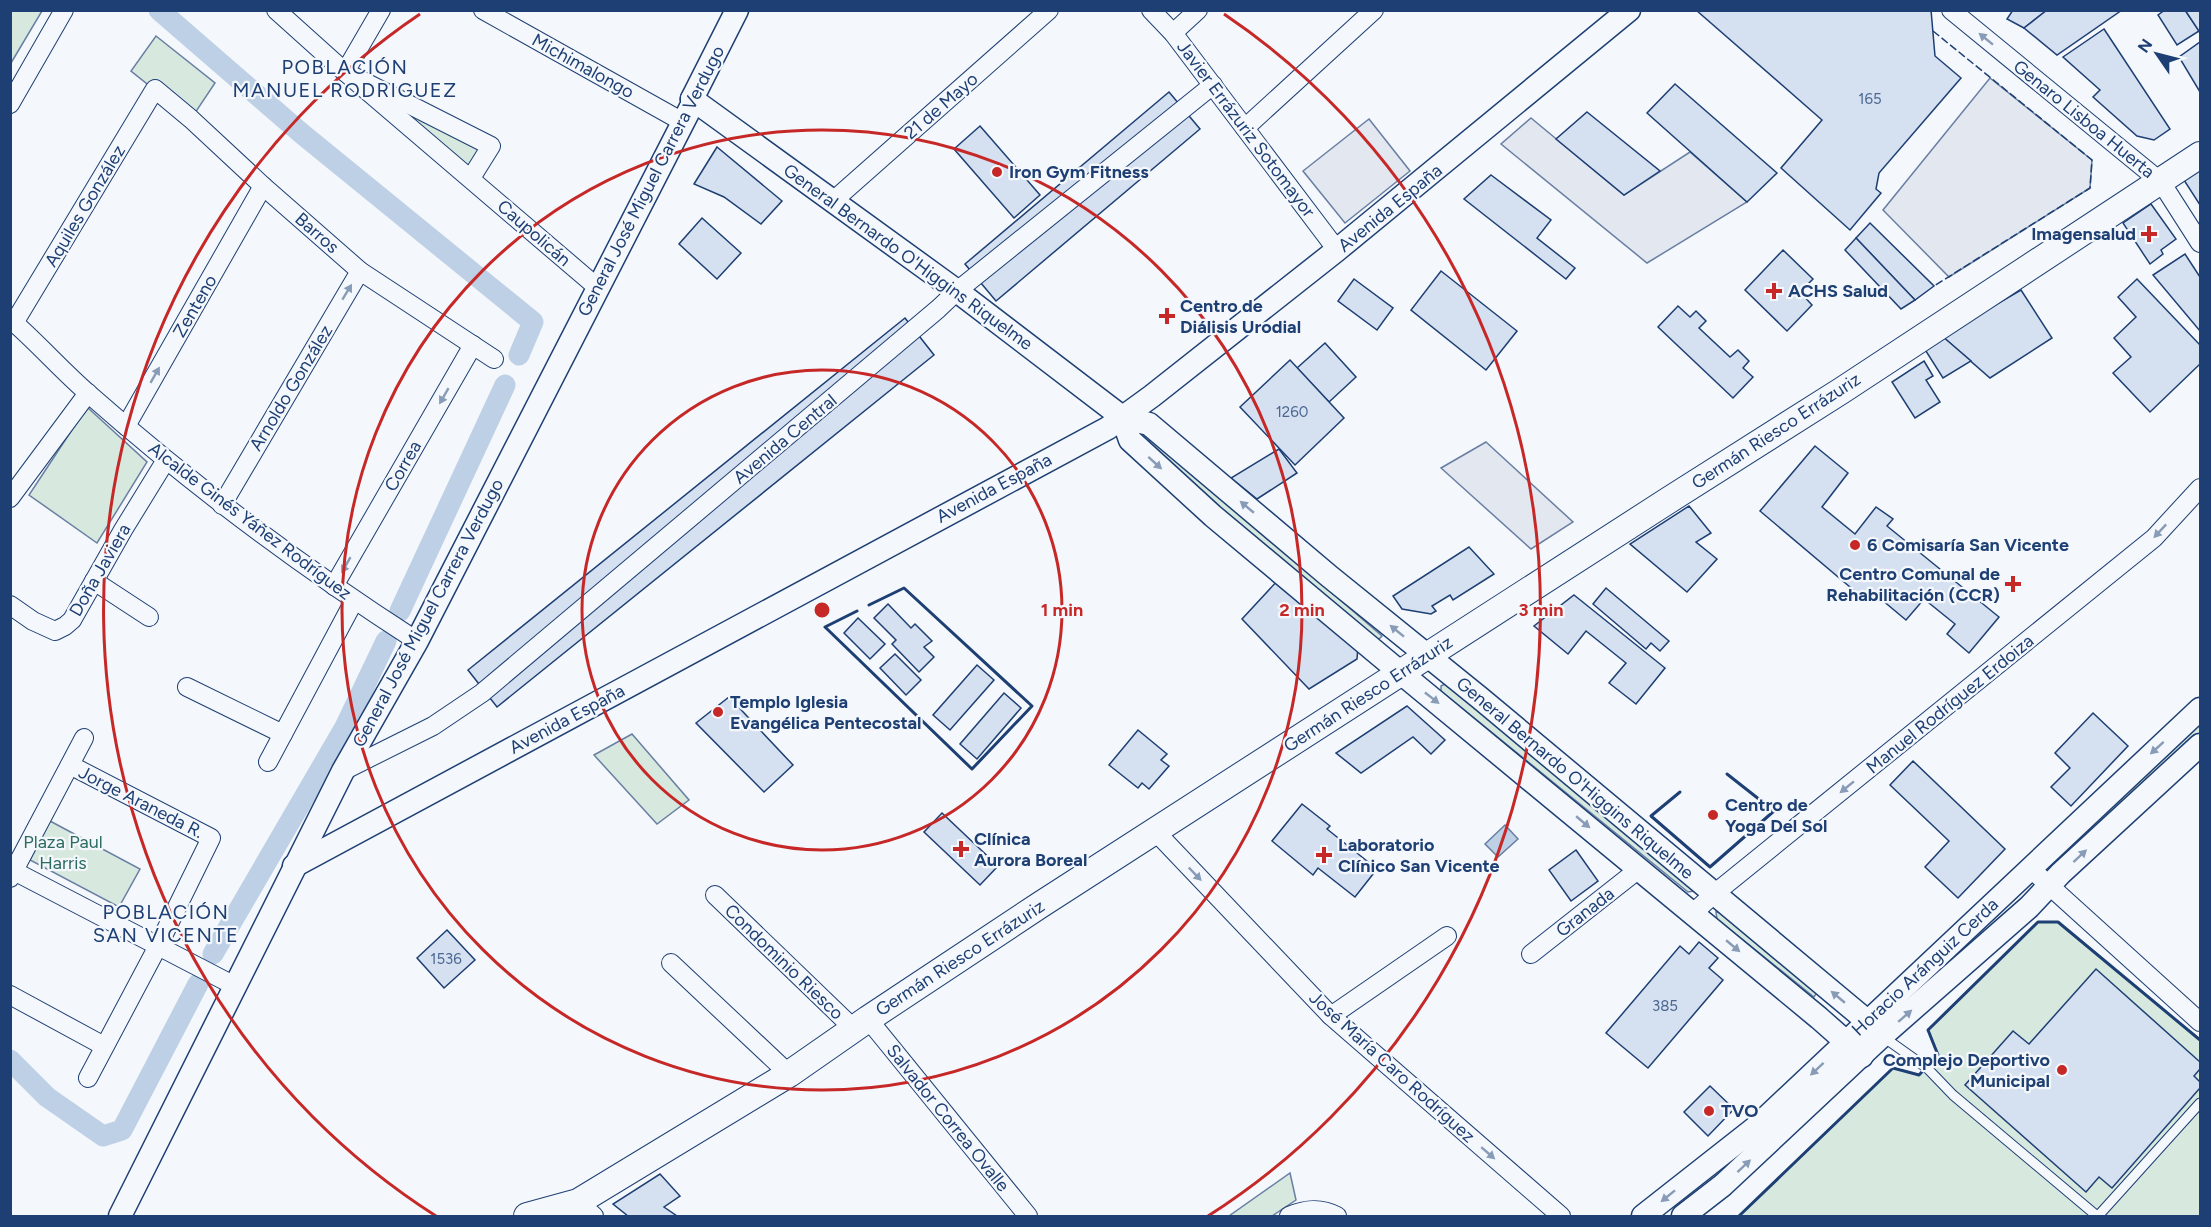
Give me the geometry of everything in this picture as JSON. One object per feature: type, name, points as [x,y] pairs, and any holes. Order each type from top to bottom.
[{"type":"main road","name":"Germán Riesco Errázuriz","points":[[527,1216],[586,1209],[861,1024],[1155,831],[1841,391],[2200,155]]},
{"type":"street","points":[[10,104],[64,10]]},
{"type":"street","name":"Caupolicán","points":[[276,10],[345,72],[598,288]]},
{"type":"street","points":[[345,72],[381,10]]},
{"type":"street","name":"Michimalongo","points":[[483,10],[683,122]]},
{"type":"street","name":"General José Miguel Carrera Verdugo","points":[[120,1216],[294,866],[343,771],[417,641],[693,103],[692,99],[737,10]]},
{"type":"street","name":"21 de Mayo","points":[[833,201],[1049,10]]},
{"type":"street","name":"Javier Errázuriz Sotomayor","points":[[1151,10],[1173,33],[1337,250]]},
{"type":"street","points":[[1173,33],[1198,10]]},
{"type":"street","points":[[1245,128],[1374,10]]},
{"type":"street","name":"Avenida España","points":[[294,866],[1108,428],[1337,250],[1629,10]]},
{"type":"street","name":"Genaro Lisboa Huerta","points":[[1951,10],[2161,182],[2200,243]]},
{"type":"street","name":"Caupolicán","points":[[345,72],[491,146],[471,178]]},
{"type":"street","name":"Avenida Central","points":[[343,771],[433,726],[482,693],[735,482],[957,291],[1213,85]]},
{"type":"street","name":"Barros","points":[[155,89],[360,270],[494,359]]},
{"type":"street","name":"Aquiles González","points":[[12,321],[155,89]]},
{"type":"street","name":"General Bernardo O'Higgins Riquelme","points":[[692,99],[957,291],[1122,417],[1149,424],[1875,1028]]},
{"type":"street","name":"Zenteno","points":[[126,426],[263,186]]},
{"type":"street","name":"Arnoldo González","points":[[222,505],[360,270]]},
{"type":"street","name":"Alcalde Ginés Yáñez Rodríguez","points":[[12,321],[88,393],[222,505],[354,601],[417,641]]},
{"type":"street","name":"Correa","points":[[334,586],[473,345]]},
{"type":"street","points":[[10,498],[88,393]]},
{"type":"street","name":"General Bernardo O'Higgins Riquelme","points":[[1122,417],[1130,440],[1213,516],[1854,1048]]},
{"type":"street","name":"Doña Javiera","points":[[10,605],[33,621],[55,631],[65,627],[72,620],[166,460]]},
{"type":"street","name":"Manuel Rodríguez Erdoiza","points":[[1693,913],[2154,538],[2200,488]]},
{"type":"street","points":[[94,581],[149,617]]},
{"type":"street","points":[[268,762],[354,601]]},
{"type":"street","points":[[187,687],[283,734]]},
{"type":"street","name":"Horacio Aránguiz Cerda","points":[[1683,1216],[1723,1185],[1854,1048],[2031,869],[2200,709]]},
{"type":"street","points":[[84,738],[12,873],[235,986]]},
{"type":"street","name":"Horacio Aránguiz Cerda","points":[[1875,1028],[2029,907],[2049,885],[2200,745]]},
{"type":"street","name":"Jorge Araneda R.","points":[[70,765],[211,838],[158,946]]},
{"type":"street","name":"José María Caro Rodríguez","points":[[1155,831],[1331,1016],[1561,1216]]},
{"type":"street","name":"Granada","points":[[1531,954],[1639,869]]},
{"type":"street","points":[[2031,869],[2200,1023]]},
{"type":"street","name":"Condominio Riesco","points":[[715,895],[861,1024]]},
{"type":"street","points":[[1331,1016],[1447,936]]},
{"type":"street","points":[[88,1078],[158,946]]},
{"type":"street","points":[[671,963],[789,1074]]},
{"type":"street","points":[[10,995],[104,1046]]},
{"type":"street","name":"Salvador Correa Ovalle","points":[[861,1024],[1028,1216]]},
{"type":"street","name":"Horacio Aránguiz Cerda","points":[[1643,1216],[1854,1048]]},
{"type":"street","points":[[1296,1213],[1319,1210],[1336,1216]]},
{"type":"lane","points":[[1875,1028],[1927,1068],[1953,1095],[2098,1216],[2200,1103]]},
{"type":"green space","points":[[10,11],[42,11],[11,63]]},
{"type":"green space","points":[[156,36],[215,83],[191,119],[131,71]]},
{"type":"green space","points":[[410,108],[481,147],[468,167],[406,115]]},
{"type":"green space","points":[[87,407],[147,462],[97,543],[29,495]]},
{"type":"green space","points":[[1152,438],[1382,636],[1375,643],[1146,445]]},
{"type":"green space","points":[[1447,683],[1694,891],[1688,892],[1441,691],[1441,686]]},
{"type":"green space","points":[[2200,717],[2200,734],[2090,836],[2081,838],[2083,829]]},
{"type":"green space","points":[[632,734],[689,800],[657,824],[594,755]]},
{"type":"green space","name":"Plaza Paul Harris","points":[[50,821],[140,869],[119,907],[30,860]]},
{"type":"green space","points":[[1716,912],[1722,913],[1818,991],[1814,997],[1717,919]]},
{"type":"green space","name":"Complejo Deportivo Municipal","points":[[2038,922],[2058,922],[2200,1040],[2200,1216],[1739,1216],[1893,1068],[1919,1075],[1938,1055],[1928,1030]]},
{"type":"green space","points":[[1290,1173],[1296,1200],[1272,1216],[1229,1216]]},
{"type":"shaded area","points":[[1990,78],[2092,160],[2090,188],[1949,277],[1883,210]]},
{"type":"shaded area","points":[[1531,118],[1624,195],[1690,152],[1747,202],[1647,263],[1501,144]]},
{"type":"shaded area","points":[[1369,119],[1410,171],[1345,223],[1303,171]]},
{"type":"shaded area","points":[[1486,442],[1573,522],[1531,549],[1441,468]]},
{"type":"water","points":[[1505,825],[1518,839],[1498,857],[1485,844]]},
{"type":"building","points":[[1696,10],[1931,10],[1935,56],[1961,78],[1879,173],[1876,189],[1881,193],[1850,230],[1781,168],[1822,120]]},
{"type":"building","points":[[2013,10],[2047,10],[2024,28],[2007,19]]},
{"type":"building","points":[[2047,10],[2122,10],[2057,55],[2024,28]]},
{"type":"building","points":[[2165,10],[2185,10],[2199,31],[2177,45],[2158,15]]},
{"type":"building","points":[[2185,10],[2200,10],[2200,34],[2199,31]]},
{"type":"building","points":[[2104,29],[2170,129],[2154,140],[2137,136],[2093,97],[2100,90],[2063,57]]},
{"type":"building","points":[[2200,42],[2200,92],[2179,57]]},
{"type":"building","points":[[1675,84],[1777,173],[1747,202],[1647,113]]},
{"type":"building","points":[[1169,92],[1200,129],[996,301],[965,264]]},
{"type":"building","points":[[1587,112],[1660,171],[1624,195],[1556,139]]},
{"type":"building","name":"Iron Gym Fitness","points":[[980,126],[1040,195],[1014,218],[954,149]]},
{"type":"building","points":[[717,147],[782,201],[761,224],[724,197],[694,184]]},
{"type":"building","points":[[2200,166],[2200,205],[2182,177]]},
{"type":"building","points":[[1491,175],[1551,220],[1537,238],[1575,268],[1566,279],[1464,199]]},
{"type":"building","points":[[2151,204],[2176,239],[2161,250],[2163,254],[2150,264],[2123,223]]},
{"type":"building","points":[[702,218],[741,253],[717,279],[679,244]]},
{"type":"building","points":[[1870,223],[1934,286],[1915,300],[1856,238]]},
{"type":"building","points":[[1856,238],[1915,300],[1901,309],[1845,250]]},
{"type":"building","name":"ACHS Salud","points":[[1783,250],[1813,279],[1800,292],[1812,305],[1787,331],[1745,290]]},
{"type":"building","points":[[2185,254],[2200,277],[2200,331],[2153,275]]},
{"type":"building","points":[[1441,271],[1517,331],[1486,370],[1411,310]]},
{"type":"building","points":[[1354,279],[1393,308],[1377,330],[1338,301]]},
{"type":"building","points":[[2137,279],[2200,345],[2200,364],[2150,412],[2113,373],[2131,357],[2114,338],[2136,317],[2118,297]]},
{"type":"building","points":[[2021,290],[2052,338],[1990,378],[1942,336]]},
{"type":"building","points":[[1678,306],[1690,317],[1696,311],[1706,321],[1699,328],[1730,357],[1738,350],[1749,361],[1743,368],[1753,377],[1733,398],[1658,327]]},
{"type":"building","points":[[905,318],[934,355],[497,707],[468,670]]},
{"type":"building","points":[[1942,336],[1971,361],[1943,378],[1924,348]]},
{"type":"building","points":[[1325,343],[1356,377],[1329,402],[1297,368]]},
{"type":"building","points":[[1290,360],[1344,418],[1295,465],[1240,407]]},
{"type":"building","points":[[1924,361],[1933,376],[1926,380],[1940,402],[1915,418],[1892,382]]},
{"type":"building","name":"6 Comisaría San Vicente","points":[[1815,446],[1848,473],[1822,507],[1855,534],[1876,507],[1893,519],[1887,526],[1999,617],[1969,653],[1947,634],[1955,624],[1924,599],[1906,620],[1870,590],[1863,598],[1760,511]]},
{"type":"building","points":[[1279,449],[1297,473],[1257,499],[1231,478]]},
{"type":"building","points":[[1689,506],[1711,533],[1696,542],[1717,559],[1687,592],[1630,544]]},
{"type":"building","points":[[1469,547],[1494,574],[1453,600],[1450,595],[1432,606],[1436,611],[1431,614],[1402,609],[1393,596]]},
{"type":"building","points":[[1279,579],[1358,646],[1357,659],[1309,689],[1242,619]]},
{"type":"building","points":[[1606,588],[1669,641],[1660,651],[1651,643],[1646,649],[1593,604]]},
{"type":"building","points":[[1574,595],[1665,668],[1636,704],[1609,683],[1626,663],[1586,631],[1568,654],[1534,626]]},
{"type":"building","points":[[888,604],[911,628],[915,624],[932,641],[924,647],[934,657],[919,672],[892,644],[896,640],[874,618]]},
{"type":"building","points":[[858,618],[885,644],[870,659],[844,633]]},
{"type":"building","points":[[895,654],[921,680],[906,695],[880,668]]},
{"type":"building","points":[[977,665],[994,680],[950,730],[933,715]]},
{"type":"building","points":[[1004,693],[1021,708],[977,759],[960,744]]},
{"type":"building","points":[[729,697],[793,765],[764,792],[696,723]]},
{"type":"building","points":[[1407,706],[1445,740],[1431,754],[1413,737],[1361,773],[1336,753]]},
{"type":"building","points":[[2093,713],[2128,746],[2071,806],[2051,787],[2070,768],[2055,753]]},
{"type":"building","points":[[1138,730],[1167,754],[1161,760],[1169,766],[1149,789],[1142,783],[1138,788],[1109,765]]},
{"type":"building","points":[[1913,761],[2005,849],[1958,898],[1925,867],[1949,841],[1890,785]]},
{"type":"building","name":"Laboratorio Clínico San Vicente","points":[[1302,804],[1330,826],[1327,829],[1377,869],[1355,897],[1318,868],[1313,875],[1272,841]]},
{"type":"building","name":"Clínica Aurora Boreal","points":[[942,813],[998,866],[980,885],[924,832]]},
{"type":"building","points":[[1576,850],[1598,881],[1571,901],[1549,870]]},
{"type":"building","points":[[447,930],[475,960],[444,988],[417,958]]},
{"type":"building","points":[[1699,942],[1718,958],[1709,968],[1723,980],[1648,1068],[1606,1033],[1680,946],[1689,954]]},
{"type":"building","points":[[2096,969],[2200,1062],[2200,1069],[2194,1076],[2200,1082],[2200,1088],[2112,1188],[2099,1177],[2086,1192],[1965,1085],[2013,1031],[2029,1044]]},
{"type":"building","name":"TVO","points":[[1710,1086],[1734,1109],[1708,1136],[1684,1112]]},
{"type":"building","points":[[660,1174],[680,1196],[664,1207],[677,1216],[628,1216],[613,1204]]},
{"type":"waterway","points":[[159,10],[301,133],[533,322],[519,355]]},
{"type":"waterway","points":[[400,611],[505,385]]},
{"type":"waterway","points":[[213,954],[345,727],[386,641]]},
{"type":"waterway","points":[[10,1060],[47,1097],[103,1136],[122,1130],[198,984]]},
{"type":"fence","points":[[1933,31],[2092,160],[2090,188],[1934,286]]},
{"type":"wall","points":[[857,611],[825,627],[972,769],[1032,706],[904,588],[869,605]]},
{"type":"wall","points":[[1680,792],[1651,816],[1710,867],[1774,811],[1727,774]]},
{"type":"wall","points":[[1739,1216],[1893,1068],[1919,1075],[1938,1055],[1928,1030],[2038,922],[2058,922],[2200,1040]]},
{"type":"place","name":"Iron Gym Fitness","points":[[997,172]]},
{"type":"place","name":"Imagensalud","points":[[2149,234]]},
{"type":"place","name":"ACHS Salud","points":[[1774,291]]},
{"type":"place","name":"Centro de Diálisis Urodial","points":[[1167,316]]},
{"type":"place","name":"6 Comisaría San Vicente","points":[[1855,545]]},
{"type":"place","name":"Centro Comunal de Rehabilitación (CCR)","points":[[2013,584]]},
{"type":"place","name":"Templo Iglesia Evangélica Pentecostal","points":[[718,712]]},
{"type":"place","name":"Centro de Yoga Del Sol","points":[[1713,815]]},
{"type":"place","name":"Clínica Aurora Boreal","points":[[961,849]]},
{"type":"place","name":"Laboratorio Clínico San Vicente","points":[[1324,855]]},
{"type":"place","name":"Complejo Deportivo Municipal","points":[[2062,1070]]},
{"type":"place","name":"TVO","points":[[1709,1111]]},
{"type":"district","name":"POBLACIÓN MANUEL RODRIGUEZ","points":[[345,78]]},
{"type":"district","name":"POBLACIÓN SAN VICENTE","points":[[166,924]]}]
